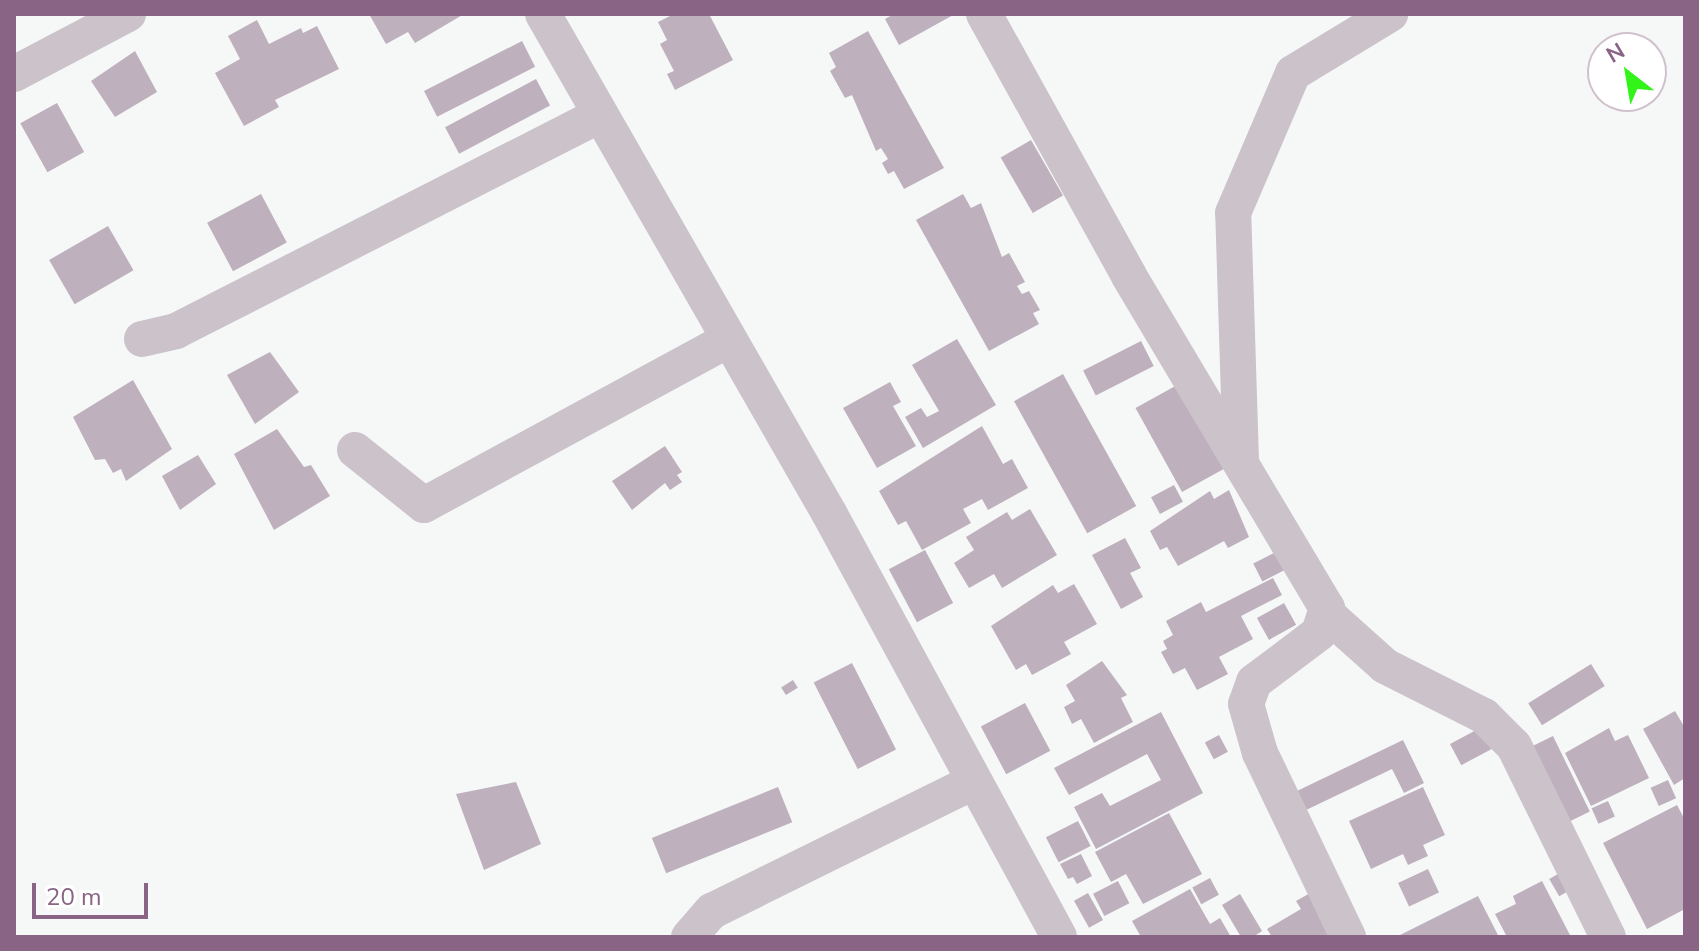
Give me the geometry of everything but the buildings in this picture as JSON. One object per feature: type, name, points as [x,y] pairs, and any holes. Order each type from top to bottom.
[{"type":"street","points":[[14,74],[128,14]]},
{"type":"street","points":[[543,14],[829,513],[1059,937]]},
{"type":"street","points":[[984,14],[1129,276],[1328,615],[1385,666],[1484,716],[1514,746],[1608,937]]},
{"type":"street","points":[[1241,463],[1233,213],[1293,73],[1390,14]]},
{"type":"street","points":[[142,339],[176,331],[600,115]]},
{"type":"street","points":[[355,450],[424,505],[728,340]]},
{"type":"street","points":[[1328,615],[1319,633],[1254,682],[1246,704],[1260,753],[1348,937]]},
{"type":"street","points":[[708,928],[973,782]]}]
